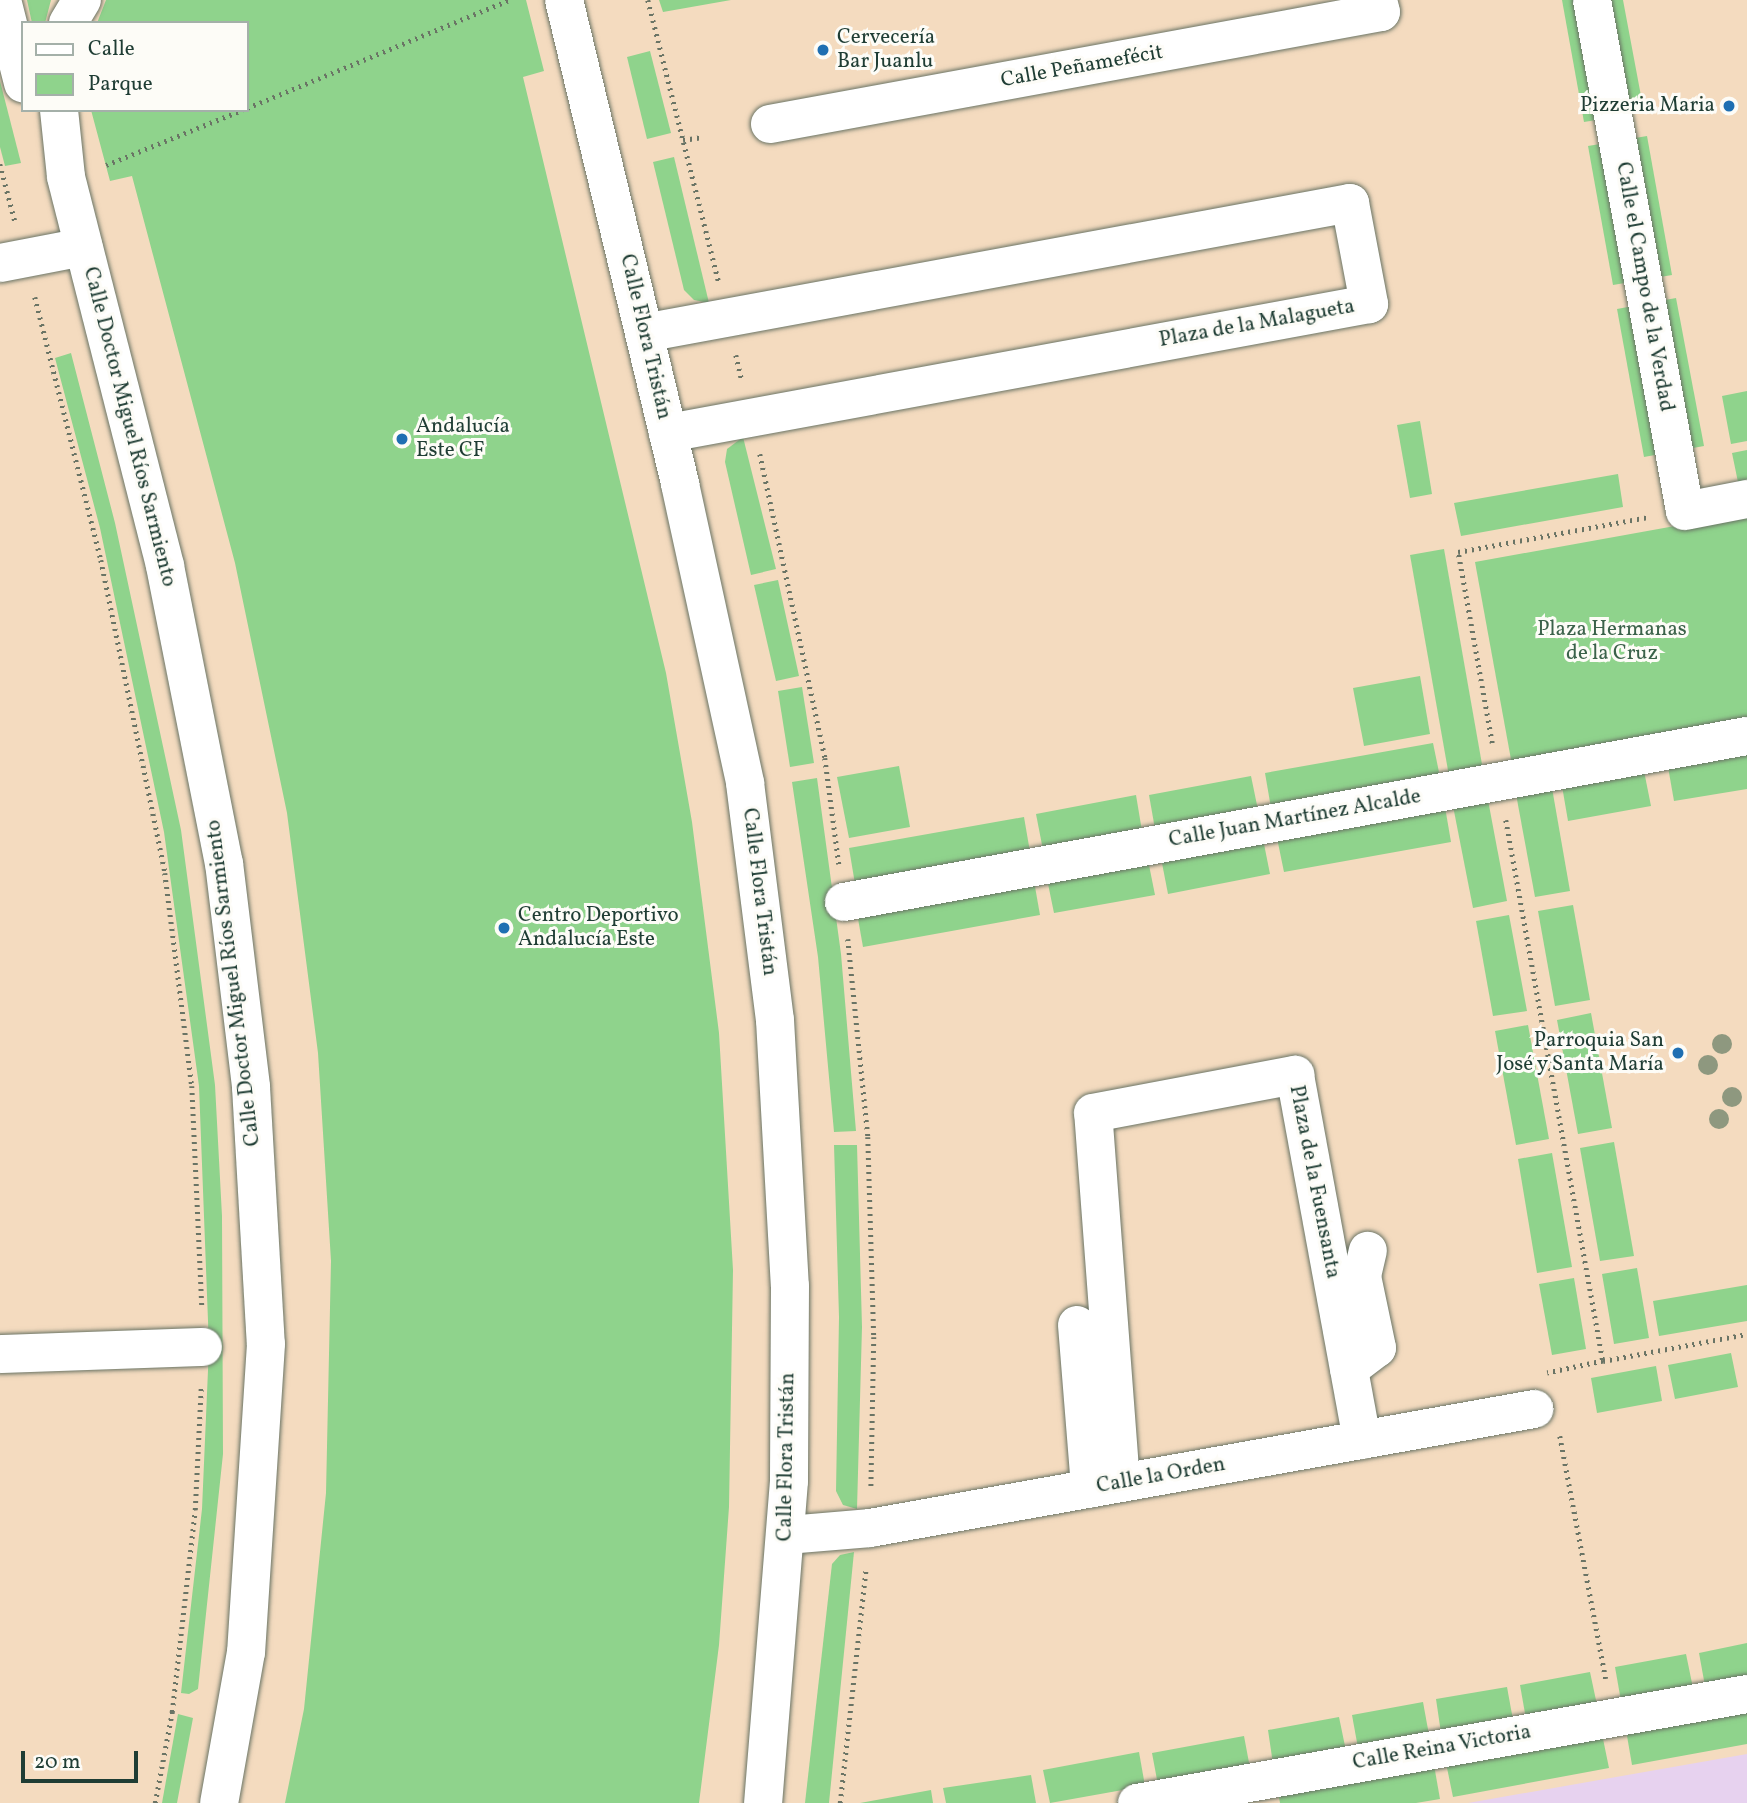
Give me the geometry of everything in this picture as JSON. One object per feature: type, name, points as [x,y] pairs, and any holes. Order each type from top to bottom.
[{"type":"street","points":[[2,0],[21,75]]},
{"type":"street","points":[[69,21],[82,0]]},
{"type":"street","name":"Calle Flora Tristán","points":[[564,0],[668,433],[745,783],[775,1020],[790,1286],[787,1535],[763,1803]]},
{"type":"street","name":"Calle Peñamefécit","points":[[770,124],[1381,12],[1378,0]]},
{"type":"street","name":"Calle el Campo de la Verdad","points":[[1592,0],[1685,511]]},
{"type":"street","name":"Calle Doctor Miguel Ríos Sarmiento","points":[[36,112],[66,177]]},
{"type":"street","name":"Calle Doctor Miguel Ríos Sarmiento","points":[[59,112],[66,177],[165,566],[224,863],[251,1087],[266,1344],[246,1652],[219,1803]]},
{"type":"street","name":"Plaza de la Malagueta","points":[[644,333],[1350,203],[1369,304],[668,433]]},
{"type":"street","points":[[12,261],[83,247]]},
{"type":"street","points":[[1685,511],[1747,499]]},
{"type":"street","name":"Calle Juan Martínez Alcalde","points":[[844,902],[1747,736]]},
{"type":"street","name":"Plaza de la Fuensanta","points":[[1106,1486],[1093,1113],[1295,1075],[1362,1440]]},
{"type":"street","points":[[1349,1369],[1377,1348],[1362,1276],[1368,1251]]},
{"type":"street","points":[[1077,1325],[1106,1486]]},
{"type":"street","points":[[0,1354],[203,1347]]},
{"type":"street","name":"Calle la Orden","points":[[787,1535],[870,1528],[1547,1406]]},
{"type":"street","name":"Calle Reina Victoria","points":[[1137,1803],[1747,1694]]},
{"type":"path","points":[[248,108],[509,0]]},
{"type":"path","points":[[106,165],[237,112]]},
{"type":"path","points":[[683,140],[701,136]]},
{"type":"path","points":[[0,164],[12,261],[101,560],[165,873],[194,1111],[203,1347],[195,1510],[172,1712],[155,1803]]},
{"type":"path","points":[[1603,1361],[1458,552],[1685,511]]},
{"type":"path","points":[[1613,1717],[1547,1406],[1547,1371],[1747,1334]]},
{"type":"shaded area","points":[[1747,1754],[1747,1803],[1468,1803]]},
{"type":"green space","points":[[27,0],[51,0],[46,21],[32,21]]},
{"type":"green space","name":"Centro Deportivo Andalucía Este","points":[[106,0],[526,0],[544,71],[523,77],[666,673],[692,822],[719,1033],[733,1270],[729,1507],[719,1645],[699,1803],[285,1803],[304,1709],[326,1493],[331,1261],[318,1053],[287,813],[235,563],[132,176],[110,181],[92,112],[248,112],[248,21],[98,21]]},
{"type":"green space","points":[[659,0],[731,0],[663,12]]},
{"type":"green space","points":[[1562,0],[1623,0],[1644,112],[1584,122]]},
{"type":"green space","points":[[650,51],[671,133],[647,139],[627,57]]},
{"type":"green space","points":[[0,81],[21,163],[5,166],[0,147]]},
{"type":"green space","points":[[1647,136],[1672,275],[1613,285],[1588,146]]},
{"type":"green space","points":[[674,157],[709,303],[694,300],[684,290],[653,162]]},
{"type":"green space","points":[[1676,298],[1704,446],[1644,457],[1617,309]]},
{"type":"green space","points":[[71,353],[115,523],[181,830],[215,1085],[222,1216],[223,1454],[198,1689],[189,1694],[181,1693],[202,1509],[209,1347],[199,1086],[164,832],[100,528],[55,358]]},
{"type":"green space","points":[[1747,391],[1747,441],[1731,444],[1722,396]]},
{"type":"green space","points":[[1420,421],[1432,494],[1410,498],[1397,425]]},
{"type":"green space","points":[[743,437],[776,569],[751,575],[725,462],[727,449]]},
{"type":"green space","points":[[1747,450],[1747,486],[1739,487],[1732,453]]},
{"type":"green space","points":[[1618,474],[1623,507],[1461,536],[1454,503]]},
{"type":"green space","name":"Plaza Hermanas de la Cruz","points":[[1747,513],[1747,723],[1512,765],[1475,562]]},
{"type":"green space","points":[[1444,549],[1483,770],[1449,776],[1410,555]]},
{"type":"green space","points":[[778,580],[799,676],[776,681],[754,585]]},
{"type":"green space","points":[[1420,676],[1430,734],[1364,746],[1353,688]]},
{"type":"green space","points":[[802,687],[814,763],[790,767],[778,691]]},
{"type":"green space","points":[[1433,743],[1440,777],[1271,808],[1265,773]]},
{"type":"green space","points":[[1747,753],[1747,789],[1674,801],[1668,767]]},
{"type":"green space","points":[[899,766],[910,827],[849,838],[837,777]]},
{"type":"green space","points":[[1644,771],[1651,806],[1568,821],[1562,786]]},
{"type":"green space","points":[[1251,776],[1258,810],[1155,829],[1149,795]]},
{"type":"green space","points":[[817,778],[841,954],[856,1131],[834,1132],[818,957],[792,782]]},
{"type":"green space","points":[[1552,788],[1570,891],[1535,897],[1516,794]]},
{"type":"green space","points":[[1136,795],[1142,831],[1043,850],[1036,814]]},
{"type":"green space","points":[[1488,800],[1507,901],[1473,908],[1453,806]]},
{"type":"green space","points":[[1445,807],[1451,842],[1284,872],[1277,838]]},
{"type":"green space","points":[[1024,817],[1030,852],[855,884],[849,848]]},
{"type":"green space","points":[[1263,839],[1270,874],[1168,894],[1161,858]]},
{"type":"green space","points":[[1148,860],[1155,895],[1054,913],[1047,879]]},
{"type":"green space","points":[[1034,881],[1040,915],[863,947],[857,913]]},
{"type":"green space","points":[[1573,905],[1590,1000],[1555,1006],[1538,911]]},
{"type":"green space","points":[[1509,915],[1527,1011],[1493,1016],[1476,921]]},
{"type":"green space","points":[[1591,1013],[1612,1128],[1578,1134],[1557,1020]]},
{"type":"green space","points":[[1528,1025],[1549,1139],[1516,1145],[1495,1031]]},
{"type":"green space","points":[[1614,1142],[1634,1256],[1600,1261],[1580,1148]]},
{"type":"green space","points":[[834,1145],[857,1145],[862,1327],[857,1509],[843,1505],[836,1491],[839,1317]]},
{"type":"green space","points":[[1552,1153],[1572,1267],[1537,1273],[1518,1159]]},
{"type":"green space","points":[[1637,1268],[1649,1338],[1614,1344],[1602,1274]]},
{"type":"green space","points":[[1574,1278],[1586,1349],[1552,1355],[1539,1284]]},
{"type":"green space","points":[[1747,1285],[1747,1321],[1659,1336],[1653,1301]]},
{"type":"green space","points":[[1731,1353],[1738,1387],[1675,1399],[1668,1365]]},
{"type":"green space","points":[[1656,1366],[1662,1401],[1597,1413],[1591,1378]]},
{"type":"green space","points":[[854,1552],[829,1803],[805,1803],[832,1564],[840,1555]]},
{"type":"green space","points":[[1747,1643],[1747,1679],[1705,1686],[1699,1653]]},
{"type":"green space","points":[[1686,1654],[1693,1688],[1621,1701],[1615,1667]]},
{"type":"green space","points":[[1590,1672],[1597,1705],[1526,1719],[1520,1685]]},
{"type":"green space","points":[[1507,1687],[1513,1720],[1441,1733],[1436,1699]]},
{"type":"green space","points":[[1423,1702],[1429,1735],[1358,1748],[1352,1715]]},
{"type":"green space","points":[[1747,1709],[1747,1744],[1632,1765],[1626,1730]]},
{"type":"green space","points":[[178,1714],[193,1718],[177,1803],[162,1803]]},
{"type":"green space","points":[[1339,1717],[1346,1751],[1273,1764],[1268,1730]]},
{"type":"green space","points":[[1602,1734],[1609,1768],[1453,1797],[1446,1763]]},
{"type":"green space","points":[[1244,1736],[1250,1768],[1158,1785],[1152,1753]]},
{"type":"green space","points":[[1139,1752],[1145,1786],[1050,1803],[1043,1770]]},
{"type":"green space","points":[[1434,1765],[1440,1799],[1416,1803],[1280,1803],[1278,1792]]},
{"type":"green space","points":[[1031,1775],[1036,1803],[946,1803],[943,1788]]},
{"type":"green space","points":[[931,1790],[933,1803],[860,1803]]},
{"type":"place","name":"Cervecería Bar Juanlu","points":[[823,50]]},
{"type":"place","name":"Pizzeria Maria","points":[[1729,106]]},
{"type":"place","name":"Andalucía Este CF","points":[[402,439]]},
{"type":"place","name":"Centro Deportivo Andalucía Este","points":[[504,928]]},
{"type":"place","name":"Parroquia San José y Santa María","points":[[1678,1053]]}]
